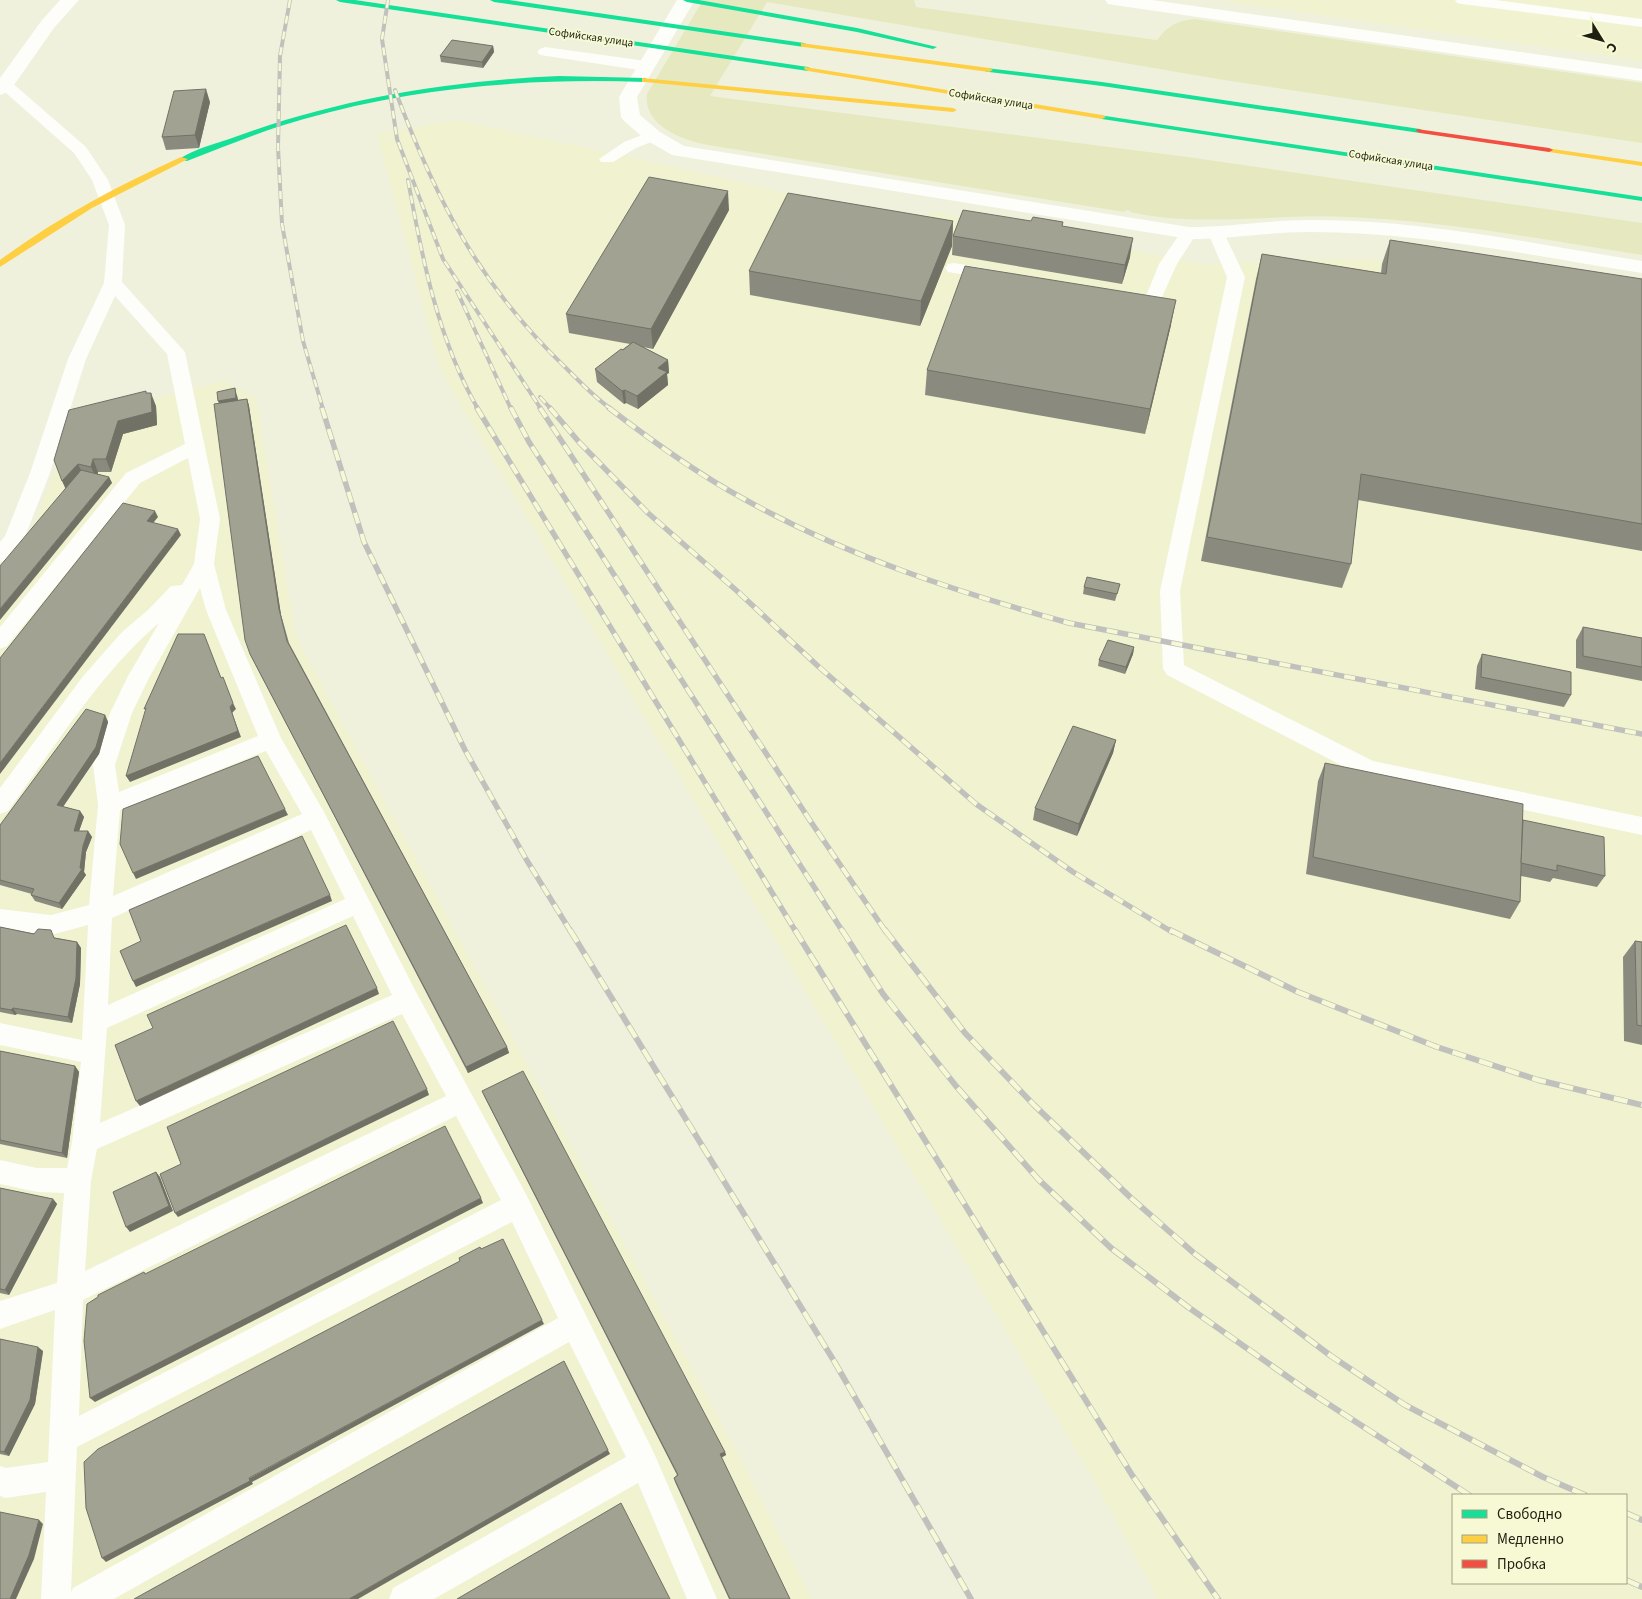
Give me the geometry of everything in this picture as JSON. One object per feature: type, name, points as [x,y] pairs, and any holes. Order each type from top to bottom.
[{"type":"main road","name":"Софийская улица","points":[[340,0],[741,60],[1089,116],[1642,199]]},
{"type":"main road","name":"Софийская улица","points":[[494,0],[753,38],[1102,84],[1642,164]]},
{"type":"main road","points":[[686,0],[858,30],[942,49]]},
{"type":"main road","points":[[980,57],[1102,84]]},
{"type":"main road","points":[[0,264],[83,208],[162,168],[238,136],[304,115],[388,96],[470,85],[539,80],[621,79],[727,87],[967,111]]},
{"type":"main road","points":[[1004,113],[1089,116]]},
{"type":"street","points":[[3,87],[48,24],[70,0]]},
{"type":"street","points":[[686,0],[628,97],[631,116],[653,136],[679,151],[1189,233],[1216,233],[1310,226],[1389,230],[1451,237],[1642,267]]},
{"type":"street","points":[[1114,0],[1642,75]]},
{"type":"lane","points":[[1462,0],[1642,23]]},
{"type":"lane","points":[[544,52],[646,66]]},
{"type":"lane","points":[[0,555],[14,539],[40,473],[77,359],[113,283],[117,225],[100,180],[80,150],[3,87]]},
{"type":"lane","points":[[607,159],[630,145],[653,136]]},
{"type":"lane","points":[[1114,296],[1152,302],[1168,264],[1189,233]]},
{"type":"lane","points":[[1216,233],[1236,277],[1170,591],[1174,669],[1368,769],[1642,826]]},
{"type":"lane","points":[[954,268],[1010,278]]},
{"type":"lane","points":[[113,283],[176,352],[210,519],[204,564],[216,610],[271,740],[316,818],[407,1000],[518,1205],[574,1324],[644,1463],[702,1599]]},
{"type":"lane","points":[[0,641],[133,478],[194,447]]},
{"type":"lane","points":[[0,805],[92,681],[128,637],[156,614],[204,564]]},
{"type":"lane","points":[[56,1599],[70,1292],[78,1181],[85,1142],[94,1054],[100,912],[109,805],[104,765],[120,713],[139,676],[204,564]]},
{"type":"lane","points":[[109,805],[271,740]]},
{"type":"lane","points":[[0,918],[51,925],[100,912],[316,818]]},
{"type":"lane","points":[[96,1022],[359,903]]},
{"type":"lane","points":[[85,1142],[407,1000]]},
{"type":"lane","points":[[0,1034],[94,1054]]},
{"type":"lane","points":[[0,1315],[70,1292],[461,1100]]},
{"type":"lane","points":[[0,1172],[37,1180],[78,1181]]},
{"type":"lane","points":[[63,1439],[518,1205]]},
{"type":"lane","points":[[84,1599],[574,1324]]},
{"type":"lane","points":[[404,1599],[644,1463]]},
{"type":"lane","points":[[0,1481],[6,1483],[61,1475]]},
{"type":"shaded area","points":[[703,0],[914,0],[916,7],[1157,40],[1173,25],[1194,19],[1642,83],[1642,143],[1224,80],[767,2],[710,96],[1195,158],[1642,223],[1642,255],[1496,232],[1386,219],[1322,216],[1212,220],[1157,217],[1126,210],[1124,212],[698,143],[667,130],[658,123],[651,115],[647,105],[647,94]]},
{"type":"shaded area","points":[[1216,0],[1642,0],[1642,61]]},
{"type":"shaded area","points":[[457,120],[644,160],[918,223],[932,211],[1207,265],[1302,259],[1378,259],[1642,299],[1642,1599],[1158,1599],[1097,1486],[440,370],[377,134]]},
{"type":"shaded area","points":[[225,381],[256,398],[296,637],[735,1448],[812,1599],[0,1599],[0,569],[31,533],[75,418]]},
{"type":"building","points":[[452,40],[493,46],[482,62],[440,56]]},
{"type":"building","points":[[206,89],[195,135],[162,137],[174,91]]},
{"type":"building","points":[[649,177],[728,191],[651,329],[566,314]]},
{"type":"building","points":[[788,193],[953,221],[921,301],[749,271]]},
{"type":"building","points":[[963,210],[1031,221],[1033,217],[1063,222],[1062,226],[1133,238],[1125,265],[953,236]]},
{"type":"building","points":[[1390,240],[1642,279],[1642,524],[1361,474],[1351,564],[1207,537],[1262,254],[1386,274]]},
{"type":"building","points":[[965,266],[1176,300],[1150,409],[927,370]]},
{"type":"building","points":[[633,342],[668,360],[658,368],[667,372],[637,396],[625,390],[622,391],[595,369]]},
{"type":"building","points":[[235,388],[236,398],[218,401],[217,392]]},
{"type":"building","points":[[146,391],[146,393],[151,393],[152,412],[118,421],[106,459],[93,459],[91,467],[78,464],[62,481],[54,460],[69,410]]},
{"type":"building","points":[[247,399],[279,609],[287,641],[507,1047],[466,1067],[250,654],[245,640],[214,404]]},
{"type":"building","points":[[81,470],[109,477],[0,609],[0,566]]},
{"type":"building","points":[[123,503],[155,511],[147,521],[178,529],[0,763],[0,658]]},
{"type":"building","points":[[1087,577],[1120,584],[1117,594],[1084,587]]},
{"type":"building","points":[[1583,627],[1642,638],[1642,667],[1583,656]]},
{"type":"building","points":[[178,634],[204,634],[233,703],[230,707],[238,731],[126,776],[146,708],[144,709]]},
{"type":"building","points":[[1108,640],[1134,647],[1126,667],[1099,660]]},
{"type":"building","points":[[1482,654],[1571,672],[1571,695],[1481,677]]},
{"type":"building","points":[[86,709],[105,715],[96,747],[57,805],[80,811],[74,831],[88,831],[83,846],[80,868],[82,869],[59,903],[31,895],[34,889],[0,880],[0,825]]},
{"type":"building","points":[[1073,726],[1116,740],[1079,824],[1035,808]]},
{"type":"building","points":[[258,756],[285,809],[133,873],[120,844],[123,809]]},
{"type":"building","points":[[1325,763],[1523,804],[1520,902],[1313,857]]},
{"type":"building","points":[[1523,820],[1604,837],[1605,876],[1557,865],[1557,871],[1521,863]]},
{"type":"building","points":[[302,836],[330,895],[133,981],[120,951],[141,941],[129,910]]},
{"type":"building","points":[[346,925],[377,988],[136,1101],[115,1045],[153,1028],[147,1015]]},
{"type":"building","points":[[0,927],[34,934],[38,929],[51,930],[54,938],[77,942],[76,978],[68,1017],[13,1008],[11,1010],[0,1008]]},
{"type":"building","points":[[1635,941],[1642,942],[1642,1026],[1637,1025]]},
{"type":"building","points":[[393,1021],[427,1089],[175,1213],[160,1174],[181,1164],[167,1127]]},
{"type":"building","points":[[0,1051],[75,1066],[62,1153],[0,1140]]},
{"type":"building","points":[[523,1071],[725,1452],[720,1454],[790,1599],[730,1599],[674,1478],[678,1475],[482,1091]]},
{"type":"building","points":[[445,1126],[481,1198],[90,1398],[84,1341],[87,1304],[98,1297],[98,1295],[144,1272],[145,1274]]},
{"type":"building","points":[[156,1172],[169,1206],[126,1227],[113,1192]]},
{"type":"building","points":[[0,1188],[53,1199],[5,1290],[0,1289]]},
{"type":"building","points":[[503,1239],[542,1320],[249,1478],[250,1481],[102,1558],[86,1508],[84,1462],[98,1449],[460,1261],[459,1258],[480,1247],[481,1249]]},
{"type":"building","points":[[0,1339],[38,1347],[30,1400],[4,1452],[0,1451]]},
{"type":"building","points":[[564,1361],[608,1450],[349,1599],[134,1599]]},
{"type":"building","points":[[621,1503],[670,1599],[457,1599]]},
{"type":"building","points":[[0,1512],[39,1520],[29,1555],[10,1599],[0,1599]]},
{"type":"railway","points":[[290,0],[280,56],[278,147],[282,224],[303,341],[323,409]]},
{"type":"railway","points":[[388,0],[382,39],[397,139],[443,259],[541,409]]},
{"type":"railway","points":[[395,90],[444,205],[485,273],[536,337],[587,389],[611,409]]},
{"type":"railway","points":[[408,180],[433,298],[452,355],[478,409]]},
{"type":"railway","points":[[457,291],[511,409]]},
{"type":"railway","points":[[540,397],[551,409]]},
{"type":"railway","points":[[322,408],[364,542],[465,750],[526,859],[571,932]]},
{"type":"railway","points":[[477,408],[796,932]]},
{"type":"railway","points":[[511,408],[529,442],[843,932]]},
{"type":"railway","points":[[540,408],[811,822],[886,932]]},
{"type":"railway","points":[[550,408],[579,442],[648,513],[737,591],[819,667],[976,804],[1073,872],[1172,932]]},
{"type":"railway","points":[[609,408],[658,444],[726,489],[783,519],[862,555],[985,599],[1069,623],[1642,734]]},
{"type":"railway","points":[[570,930],[834,1361],[971,1599]]},
{"type":"railway","points":[[795,930],[1132,1475],[1218,1599]]},
{"type":"railway","points":[[842,930],[883,994],[956,1086],[1039,1180],[1111,1248],[1188,1307],[1305,1389],[1467,1494]]},
{"type":"railway","points":[[885,930],[965,1033],[1034,1105],[1130,1197],[1195,1254],[1331,1356],[1405,1405],[1543,1477],[1583,1494]]},
{"type":"railway","points":[[1170,930],[1298,992],[1437,1047],[1538,1080],[1642,1105]]},
{"type":"railway","points":[[1627,1513],[1642,1520]]},
{"type":"railway","points":[[1627,1580],[1642,1587]]},
{"type":"traffic: fast","points":[[340,0],[808,69]]},
{"type":"traffic: fast","points":[[494,0],[804,45]]},
{"type":"traffic: fast","points":[[687,0],[857,30],[933,47]]},
{"type":"traffic: fast","points":[[989,70],[1102,84],[1420,131]]},
{"type":"traffic: fast","points":[[184,159],[302,117],[344,106],[429,89],[515,80],[559,78],[645,80]]},
{"type":"traffic: fast","points":[[1102,117],[1642,199]]},
{"type":"traffic: slow","points":[[804,45],[989,70]]},
{"type":"traffic: slow","points":[[808,69],[1102,117]]},
{"type":"traffic: slow","points":[[645,80],[953,110]]},
{"type":"traffic: slow","points":[[1549,150],[1642,164]]},
{"type":"traffic: slow","points":[[0,264],[66,219],[112,193],[184,159]]},
{"type":"traffic: jam","points":[[1420,131],[1549,150]]}]
